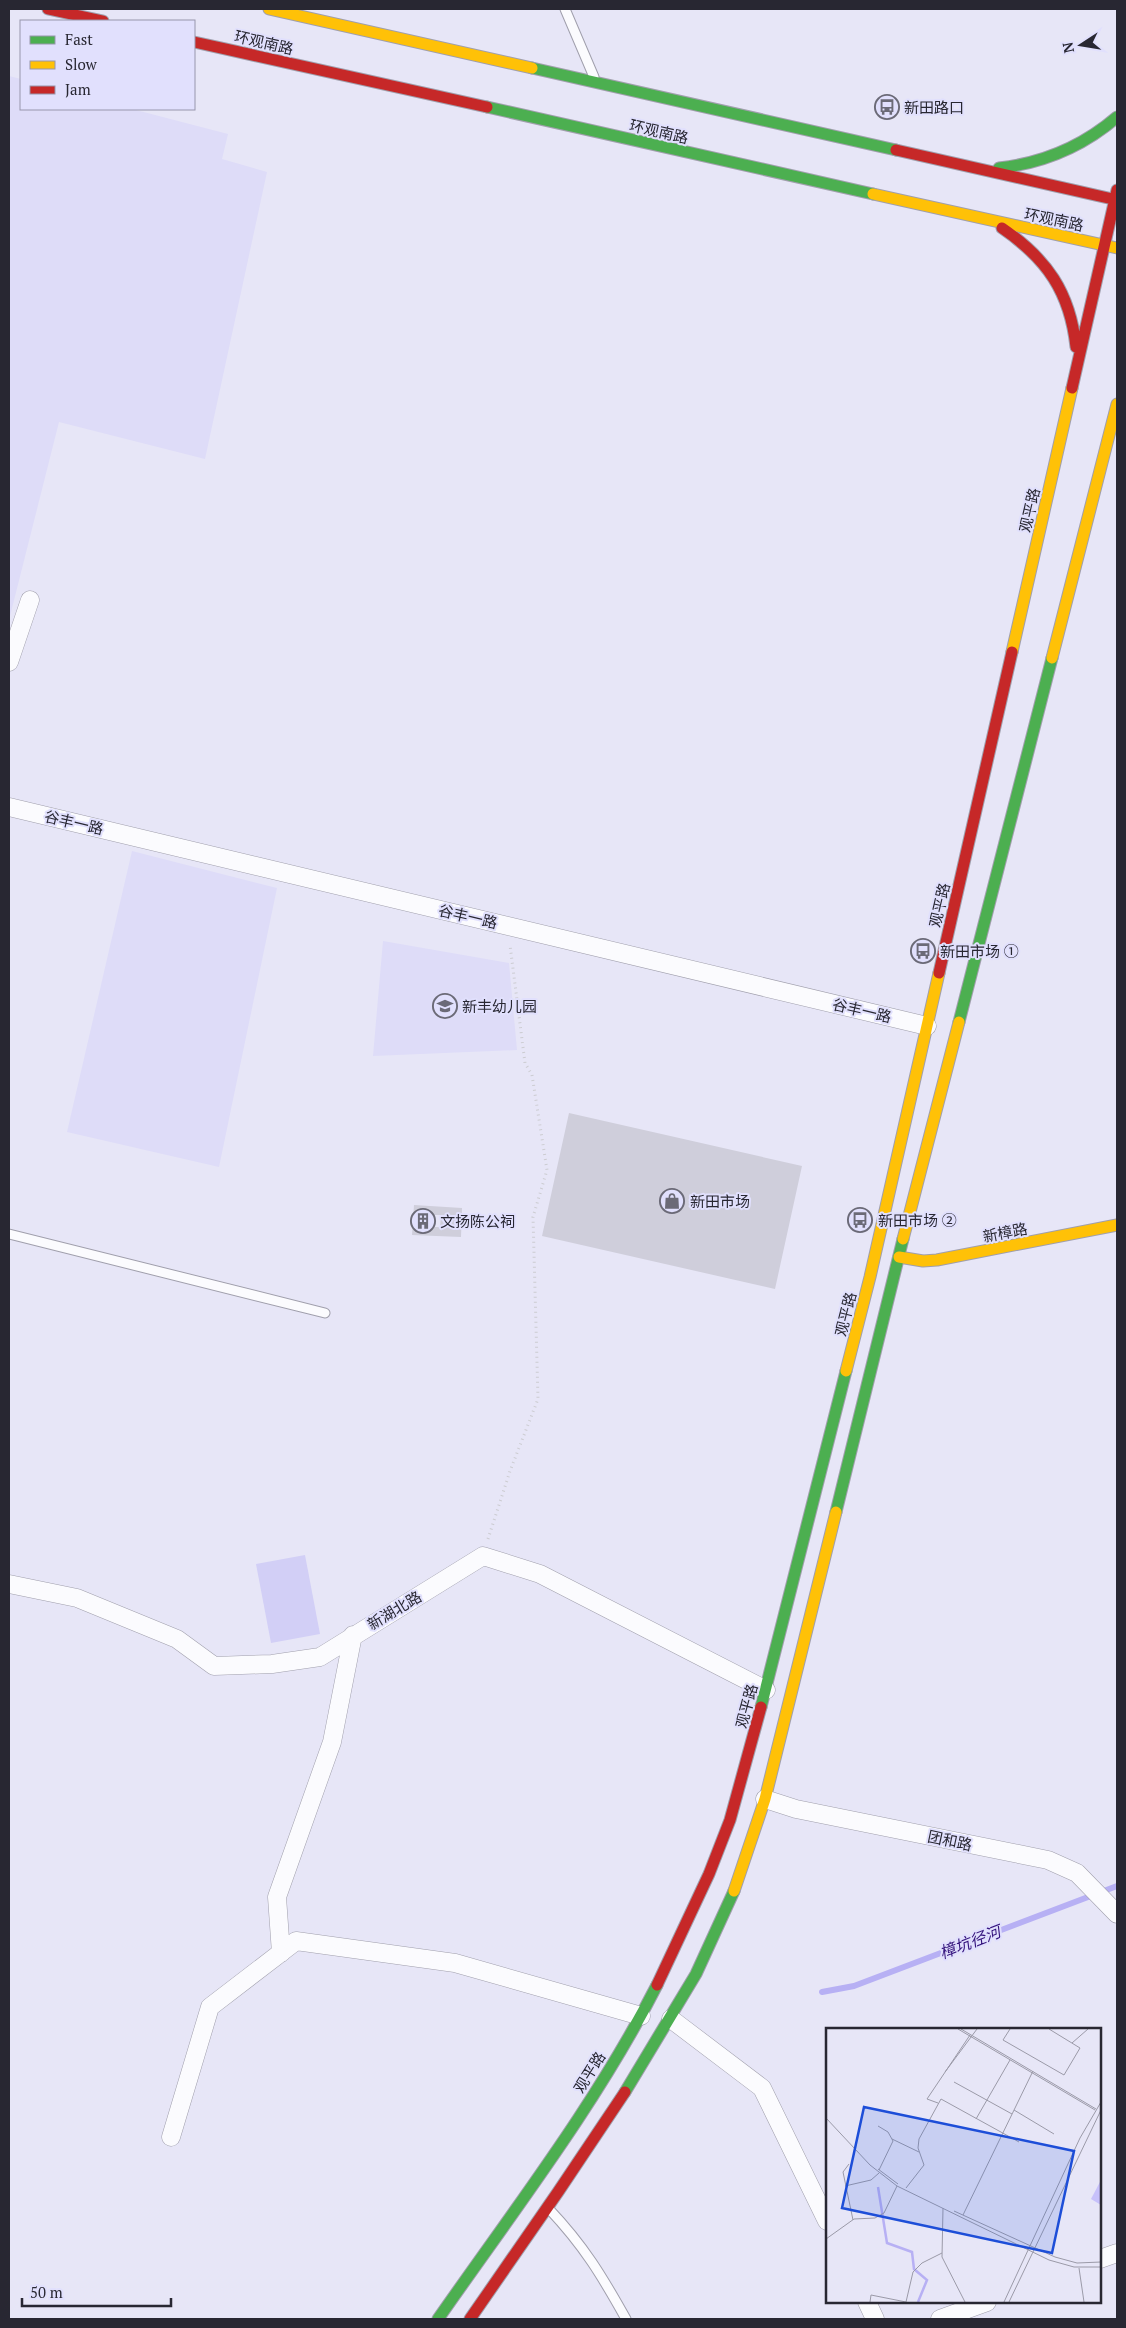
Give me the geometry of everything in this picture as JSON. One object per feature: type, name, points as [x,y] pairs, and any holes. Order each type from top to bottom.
[{"type":"main road","points":[[48,9],[98,20]]},
{"type":"main road","points":[[269,9],[981,169],[1117,196]]},
{"type":"main road","name":"环观南路","points":[[195,42],[1117,248]]},
{"type":"main road","points":[[981,169],[1011,167],[1036,162],[1064,152],[1098,134],[1117,117]]},
{"type":"main road","name":"观平路","points":[[470,2319],[537,2201],[573,2125],[641,2016],[680,1939],[713,1865],[730,1820],[766,1690],[870,1277],[1117,196]]},
{"type":"main road","points":[[990,221],[1020,239],[1040,257],[1056,278],[1070,308],[1076,335],[1077,369]]},
{"type":"main road","name":"观平路","points":[[438,2319],[537,2201],[606,2123],[671,2019],[704,1961],[728,1908],[765,1799],[899,1257],[1117,404]]},
{"type":"main road","name":"新樟路","points":[[899,1257],[923,1261],[937,1260],[1117,1225]]},
{"type":"street","points":[[9,662],[30,600]]},
{"type":"street","name":"谷丰一路","points":[[9,807],[927,1026]]},
{"type":"street","points":[[483,1556],[540,1574],[766,1690]]},
{"type":"street","name":"新湖北路","points":[[9,1584],[77,1598],[177,1639],[214,1666],[272,1664],[320,1657],[483,1556]]},
{"type":"street","points":[[281,1953],[277,1897],[332,1742],[354,1635]]},
{"type":"street","name":"团和路","points":[[765,1799],[796,1809],[1048,1860],[1064,1865],[1077,1873],[1117,1914]]},
{"type":"street","points":[[171,2137],[210,2007],[296,1941],[455,1963],[641,2016]]},
{"type":"street","points":[[671,2019],[762,2088],[826,2219]]},
{"type":"street","points":[[1101,2259],[1117,2253]]},
{"type":"street","points":[[867,2303],[875,2319]]},
{"type":"street","points":[[940,2319],[984,2303]]},
{"type":"lane","points":[[565,9],[596,82]]},
{"type":"lane","points":[[330,23],[341,13]]},
{"type":"lane","points":[[9,1234],[326,1313]]},
{"type":"lane","points":[[537,2201],[572,2234],[594,2263],[626,2319]]},
{"type":"path","points":[[483,1556],[510,1471],[538,1399],[533,1217],[547,1170],[532,1075],[525,1063],[507,925]]},
{"type":"shaded area","points":[[9,76],[20,79],[20,110],[136,110],[228,134],[222,159],[267,172],[205,459],[59,422],[9,620]]},
{"type":"shaded area","points":[[132,851],[277,888],[219,1167],[67,1132]]},
{"type":"shaded area","name":"新丰幼儿园","points":[[383,941],[509,963],[517,1050],[373,1056]]},
{"type":"shaded area","points":[[305,1555],[320,1634],[271,1643],[256,1564]]},
{"type":"building","name":"新田市场","points":[[569,1113],[802,1166],[775,1289],[542,1236]]},
{"type":"building","points":[[414,1205],[462,1208],[461,1237],[412,1235]],"holes":[[[433,1215],[441,1215],[440,1227],[433,1227]]]},
{"type":"waterway","name":"樟坑径河","points":[[822,1992],[854,1986],[1117,1886]]},
{"type":"traffic: fast","points":[[532,68],[896,150]]},
{"type":"traffic: fast","points":[[487,107],[873,194]]},
{"type":"traffic: fast","points":[[999,168],[1032,162],[1062,152],[1090,137],[1117,117]]},
{"type":"traffic: fast","points":[[959,1022],[1052,658]]},
{"type":"traffic: fast","points":[[836,1512],[903,1239]]},
{"type":"traffic: fast","points":[[761,1707],[846,1371]]},
{"type":"traffic: fast","points":[[625,2092],[696,1974],[734,1891]]},
{"type":"traffic: fast","points":[[438,2319],[525,2197],[581,2114],[608,2072],[657,1985]]},
{"type":"traffic: slow","points":[[269,9],[532,68]]},
{"type":"traffic: slow","points":[[873,194],[1117,248]]},
{"type":"traffic: slow","points":[[1012,652],[1072,388]]},
{"type":"traffic: slow","points":[[1052,658],[1117,404]]},
{"type":"traffic: slow","points":[[846,1371],[870,1277],[939,973]]},
{"type":"traffic: slow","points":[[903,1239],[959,1022]]},
{"type":"traffic: slow","points":[[899,1257],[923,1261],[937,1260],[1117,1225]]},
{"type":"traffic: slow","points":[[734,1891],[765,1799],[836,1512]]},
{"type":"traffic: jam","points":[[48,9],[98,20]]},
{"type":"traffic: jam","points":[[195,42],[487,107]]},
{"type":"traffic: jam","points":[[896,150],[1117,200]]},
{"type":"traffic: jam","points":[[1072,388],[1117,190]]},
{"type":"traffic: jam","points":[[1002,228],[1032,252],[1054,278],[1068,310],[1076,347]]},
{"type":"traffic: jam","points":[[939,973],[1012,652]]},
{"type":"traffic: jam","points":[[657,1985],[709,1874],[730,1820],[761,1707]]},
{"type":"traffic: jam","points":[[470,2319],[625,2092]]},
{"type":"place","name":"新田路口","points":[[887,107]]},
{"type":"place","name":"新田市场 ①","points":[[923,951]]},
{"type":"place","name":"新丰幼儿园","points":[[445,1006]]},
{"type":"place","name":"新田市场","points":[[672,1201]]},
{"type":"place","name":"新田市场 ②","points":[[860,1220]]},
{"type":"place","name":"文扬陈公祠","points":[[423,1221]]}]
